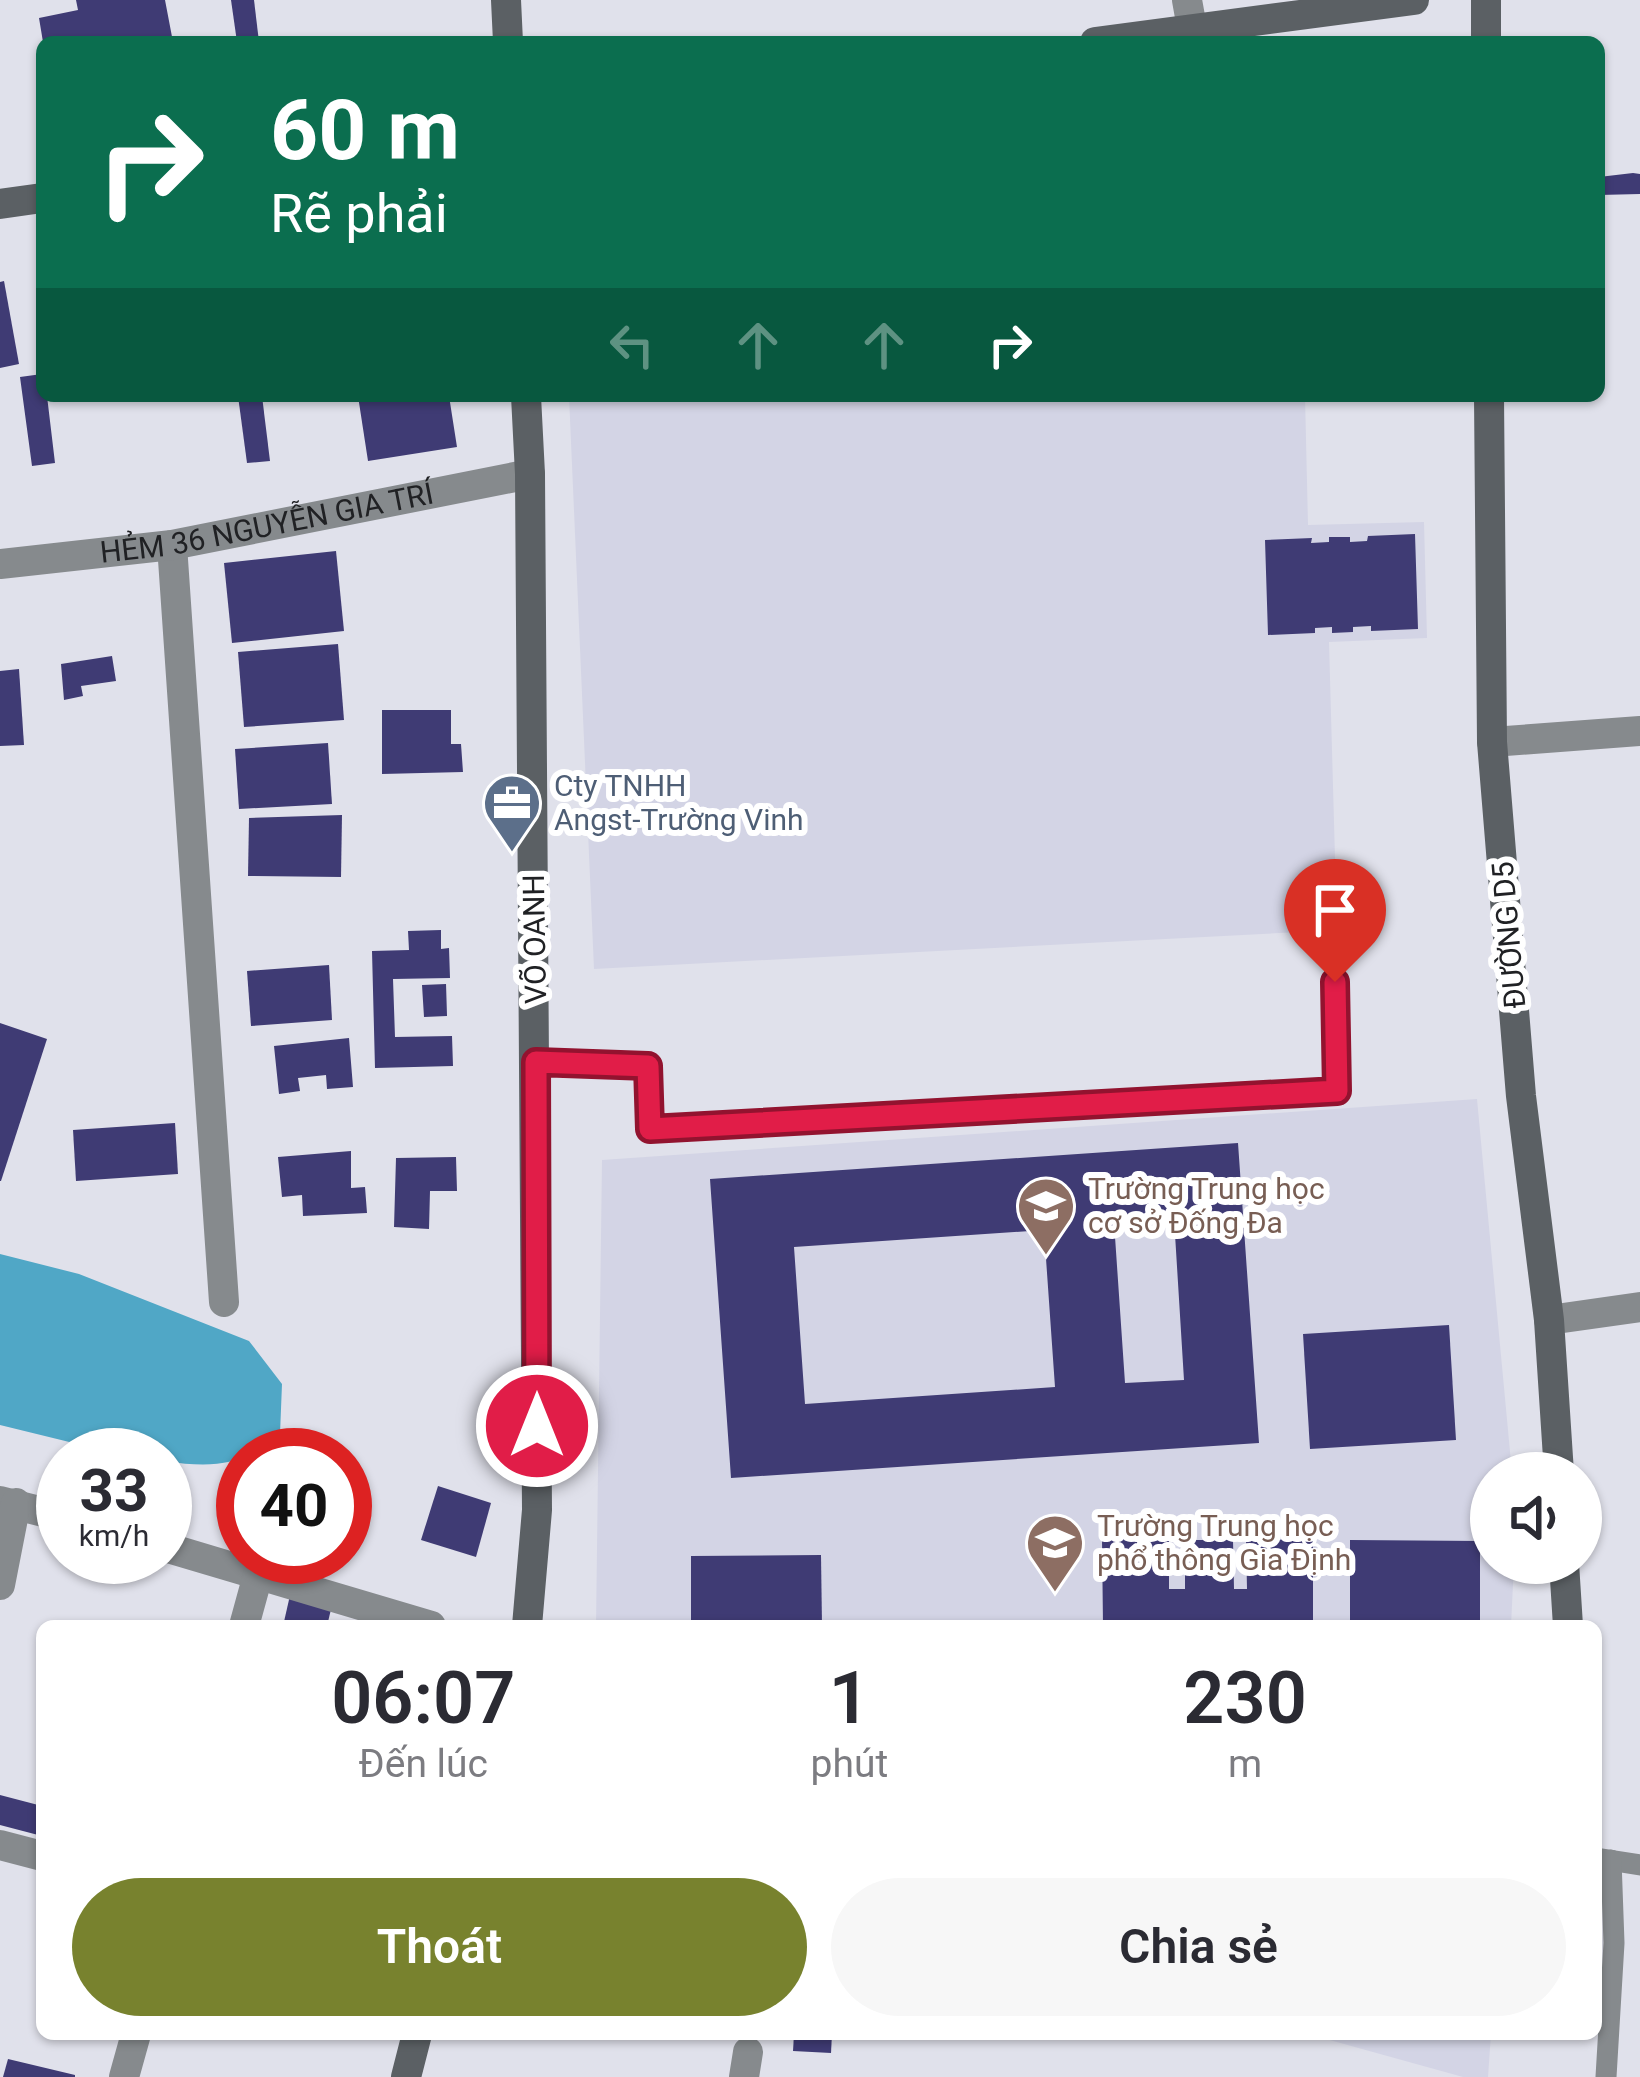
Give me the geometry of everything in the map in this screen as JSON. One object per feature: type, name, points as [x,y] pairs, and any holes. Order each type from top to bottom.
[{"type":"street","points":[[506,0],[508,36]]},
{"type":"street","points":[[1115,36],[1189,14],[1414,0]]},
{"type":"street","points":[[1486,0],[1486,36]]},
{"type":"street","points":[[0,204],[36,199]]},
{"type":"street","name":"VÕ OANH","points":[[526,402],[537,1510],[528,1620]]},
{"type":"street","name":"ĐƯỜNG D5","points":[[1489,402],[1492,742],[1520,1096],[1549,1320],[1557,1452]]},
{"type":"street","name":"HẺM 36 NGUYỄN GIA TRÍ","points":[[0,564],[172,545],[530,474]]},
{"type":"street","points":[[172,545],[224,1302]]},
{"type":"street","points":[[1492,742],[1640,731]]},
{"type":"street","points":[[1549,1320],[1640,1307]]},
{"type":"street","points":[[0,1585],[8,1502]]},
{"type":"street","points":[[246,1620],[256,1584]]},
{"type":"street","points":[[289,1584],[411,1620]]},
{"type":"street","points":[[1565,1584],[1568,1620]]},
{"type":"street","points":[[0,1845],[36,1854]]},
{"type":"street","points":[[124,2077],[134,2040]]},
{"type":"street","points":[[406,2077],[415,2040]]},
{"type":"lane","points":[[536,1062],[648,1066],[650,1129],[1337,1091],[1335,982]]},
{"type":"lane","points":[[1606,2077],[1614,1943],[1603,1859],[1640,1865]]},
{"type":"shaded area","points":[[569,402],[1305,402],[1308,525],[1424,522],[1427,638],[1329,642],[1337,930],[594,969]]},
{"type":"shaded area","name":"Trường Trung học cơ sở Đống Đa","points":[[1477,1099],[1510,1452],[1470,1452],[1470,1584],[1513,1584],[1511,1620],[596,1620],[602,1160]]},
{"type":"shaded area","points":[[1330,2040],[1491,2040],[1488,2077],[1463,2077]]},
{"type":"water","points":[[0,1254],[79,1274],[249,1341],[282,1384],[280,1428],[216,1428],[216,1463],[192,1464],[192,1428],[36,1428],[36,1434],[0,1425]]},
{"type":"building","points":[[76,0],[165,0],[172,36],[42,36],[39,18],[78,10]]},
{"type":"building","points":[[231,0],[254,0],[258,36],[236,36]]},
{"type":"building","points":[[1640,174],[1640,194],[1605,195],[1605,176]]},
{"type":"building","points":[[4,281],[19,364],[0,368],[0,282]]},
{"type":"building","points":[[36,375],[36,402],[48,402],[55,463],[32,466],[20,377]]},
{"type":"building","points":[[239,402],[263,402],[270,461],[247,463]]},
{"type":"building","points":[[359,402],[450,402],[457,447],[368,461]]},
{"type":"building","points":[[1415,534],[1418,629],[1371,631],[1371,626],[1332,633],[1332,627],[1315,628],[1315,633],[1268,635],[1265,540],[1312,538],[1311,543],[1350,537],[1350,542],[1367,541],[1368,536]]},
{"type":"building","points":[[336,551],[344,631],[232,643],[224,563]]},
{"type":"building","points":[[338,644],[344,720],[244,727],[238,652]]},
{"type":"building","points":[[112,656],[116,681],[81,686],[83,696],[64,700],[61,664]]},
{"type":"building","points":[[19,669],[24,745],[0,746],[0,671]]},
{"type":"building","points":[[382,710],[451,710],[451,744],[461,744],[463,772],[382,774]]},
{"type":"building","points":[[328,743],[332,804],[239,809],[235,749]]},
{"type":"building","points":[[342,815],[341,877],[248,876],[249,818]]},
{"type":"building","points":[[441,930],[441,949],[449,948],[450,978],[393,979],[395,1037],[452,1036],[453,1066],[375,1068],[372,951],[409,950],[408,931]]},
{"type":"building","points":[[329,965],[332,1020],[251,1026],[247,971]]},
{"type":"building","points":[[446,984],[447,1016],[424,1017],[422,985]]},
{"type":"building","points":[[0,1023],[47,1039],[1,1181],[0,1181]]},
{"type":"building","points":[[349,1038],[353,1087],[327,1089],[326,1075],[298,1078],[300,1091],[279,1094],[274,1046]]},
{"type":"building","points":[[175,1123],[178,1174],[76,1181],[73,1130]]},
{"type":"building","points":[[1238,1143],[1259,1443],[731,1478],[710,1179]],"holes":[[[1174,1218],[1184,1380],[1125,1383],[1114,1222]],[[1044,1230],[1055,1387],[805,1404],[794,1247]]]},
{"type":"building","points":[[351,1151],[351,1188],[365,1187],[367,1213],[303,1216],[302,1195],[282,1197],[278,1157]]},
{"type":"building","points":[[456,1157],[457,1191],[430,1191],[429,1229],[394,1227],[396,1158]]},
{"type":"building","points":[[1449,1325],[1456,1440],[1310,1449],[1303,1334]]},
{"type":"building","points":[[438,1486],[491,1503],[476,1557],[421,1540]]},
{"type":"building","points":[[1169,1538],[1169,1589],[1185,1589],[1185,1540],[1233,1540],[1234,1589],[1247,1589],[1246,1540],[1313,1539],[1313,1620],[1103,1620],[1102,1539]]},
{"type":"building","points":[[1350,1540],[1470,1541],[1470,1584],[1480,1584],[1480,1620],[1350,1620]]},
{"type":"building","points":[[821,1555],[822,1620],[691,1620],[691,1556]]},
{"type":"building","points":[[291,1591],[333,1601],[328,1620],[284,1620]]},
{"type":"building","points":[[0,1795],[36,1804],[36,1834],[0,1825]]},
{"type":"building","points":[[794,2040],[832,2040],[831,2053],[793,2051]]},
{"type":"building","points":[[8,2059],[75,2075],[75,2077],[3,2077]]},
{"type":"place","name":"Cty TNHH Angst-Trường Vinh","points":[[512,854]]},
{"type":"place","name":"Trường Trung học cơ sở Đống Đa","points":[[1046,1257]]},
{"type":"place","name":"Trường Trung học phổ thông Gia Định","points":[[1055,1594]]},
{"type":"route","points":[[537,1426],[536,1062],[648,1066],[650,1129],[1337,1091],[1335,982]]}]
